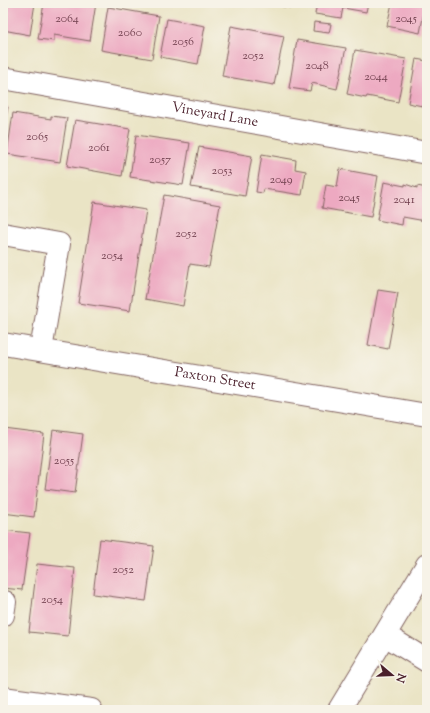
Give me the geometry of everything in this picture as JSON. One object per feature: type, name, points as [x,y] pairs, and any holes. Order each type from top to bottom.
[{"type":"street","name":"Vineyard Lane","points":[[3,78],[427,153]]},
{"type":"street","points":[[3,234],[59,244],[41,350]]},
{"type":"street","name":"Paxton Street","points":[[3,344],[427,414]]},
{"type":"street","points":[[339,710],[427,565]]},
{"type":"street","points":[[385,635],[427,661]]},
{"type":"street","points":[[3,698],[91,710]]},
{"type":"building","points":[[3,3],[35,3],[30,35],[3,30]]},
{"type":"building","points":[[44,3],[96,3],[90,41],[54,35],[54,41],[38,39]]},
{"type":"building","points":[[279,3],[292,3],[291,8],[278,6]]},
{"type":"building","points":[[317,3],[368,3],[366,12],[343,8],[341,18],[315,14]]},
{"type":"building","points":[[392,3],[427,3],[427,12],[424,12],[420,33],[387,26]]},
{"type":"building","points":[[108,7],[159,16],[152,59],[101,50]]},
{"type":"building","points":[[167,19],[205,26],[198,64],[160,57]]},
{"type":"building","points":[[314,22],[331,24],[329,33],[313,31]]},
{"type":"building","points":[[231,26],[284,36],[274,85],[222,76]]},
{"type":"building","points":[[297,40],[346,48],[337,89],[312,83],[310,91],[289,88]]},
{"type":"building","points":[[355,50],[406,59],[398,102],[347,94]]},
{"type":"building","points":[[416,59],[427,61],[427,107],[408,103]]},
{"type":"building","points":[[3,106],[8,107],[4,128],[3,128]]},
{"type":"building","points":[[13,113],[51,119],[51,116],[67,118],[60,162],[7,154]]},
{"type":"building","points":[[75,120],[130,129],[122,176],[67,166]]},
{"type":"building","points":[[136,135],[190,143],[183,185],[130,177]]},
{"type":"building","points":[[199,147],[252,156],[245,196],[191,187]]},
{"type":"building","points":[[262,154],[296,160],[295,169],[306,171],[302,195],[264,189],[263,193],[256,192]]},
{"type":"building","points":[[340,169],[378,176],[371,217],[322,208],[326,185],[337,187]]},
{"type":"building","points":[[384,182],[405,186],[405,184],[417,188],[417,186],[427,188],[427,212],[425,221],[403,217],[402,225],[377,220]]},
{"type":"building","points":[[164,195],[220,205],[209,267],[190,264],[183,306],[145,299]]},
{"type":"building","points":[[94,202],[146,210],[130,311],[78,303]]},
{"type":"building","points":[[378,290],[398,293],[388,349],[368,345]]},
{"type":"building","points":[[4,429],[44,434],[34,517],[3,513]]},
{"type":"building","points":[[53,430],[83,434],[75,493],[45,489]]},
{"type":"building","points":[[3,530],[30,533],[22,590],[3,588]]},
{"type":"building","points":[[100,539],[154,546],[146,601],[93,594]]},
{"type":"building","points":[[37,564],[75,568],[68,636],[29,632]]}]
